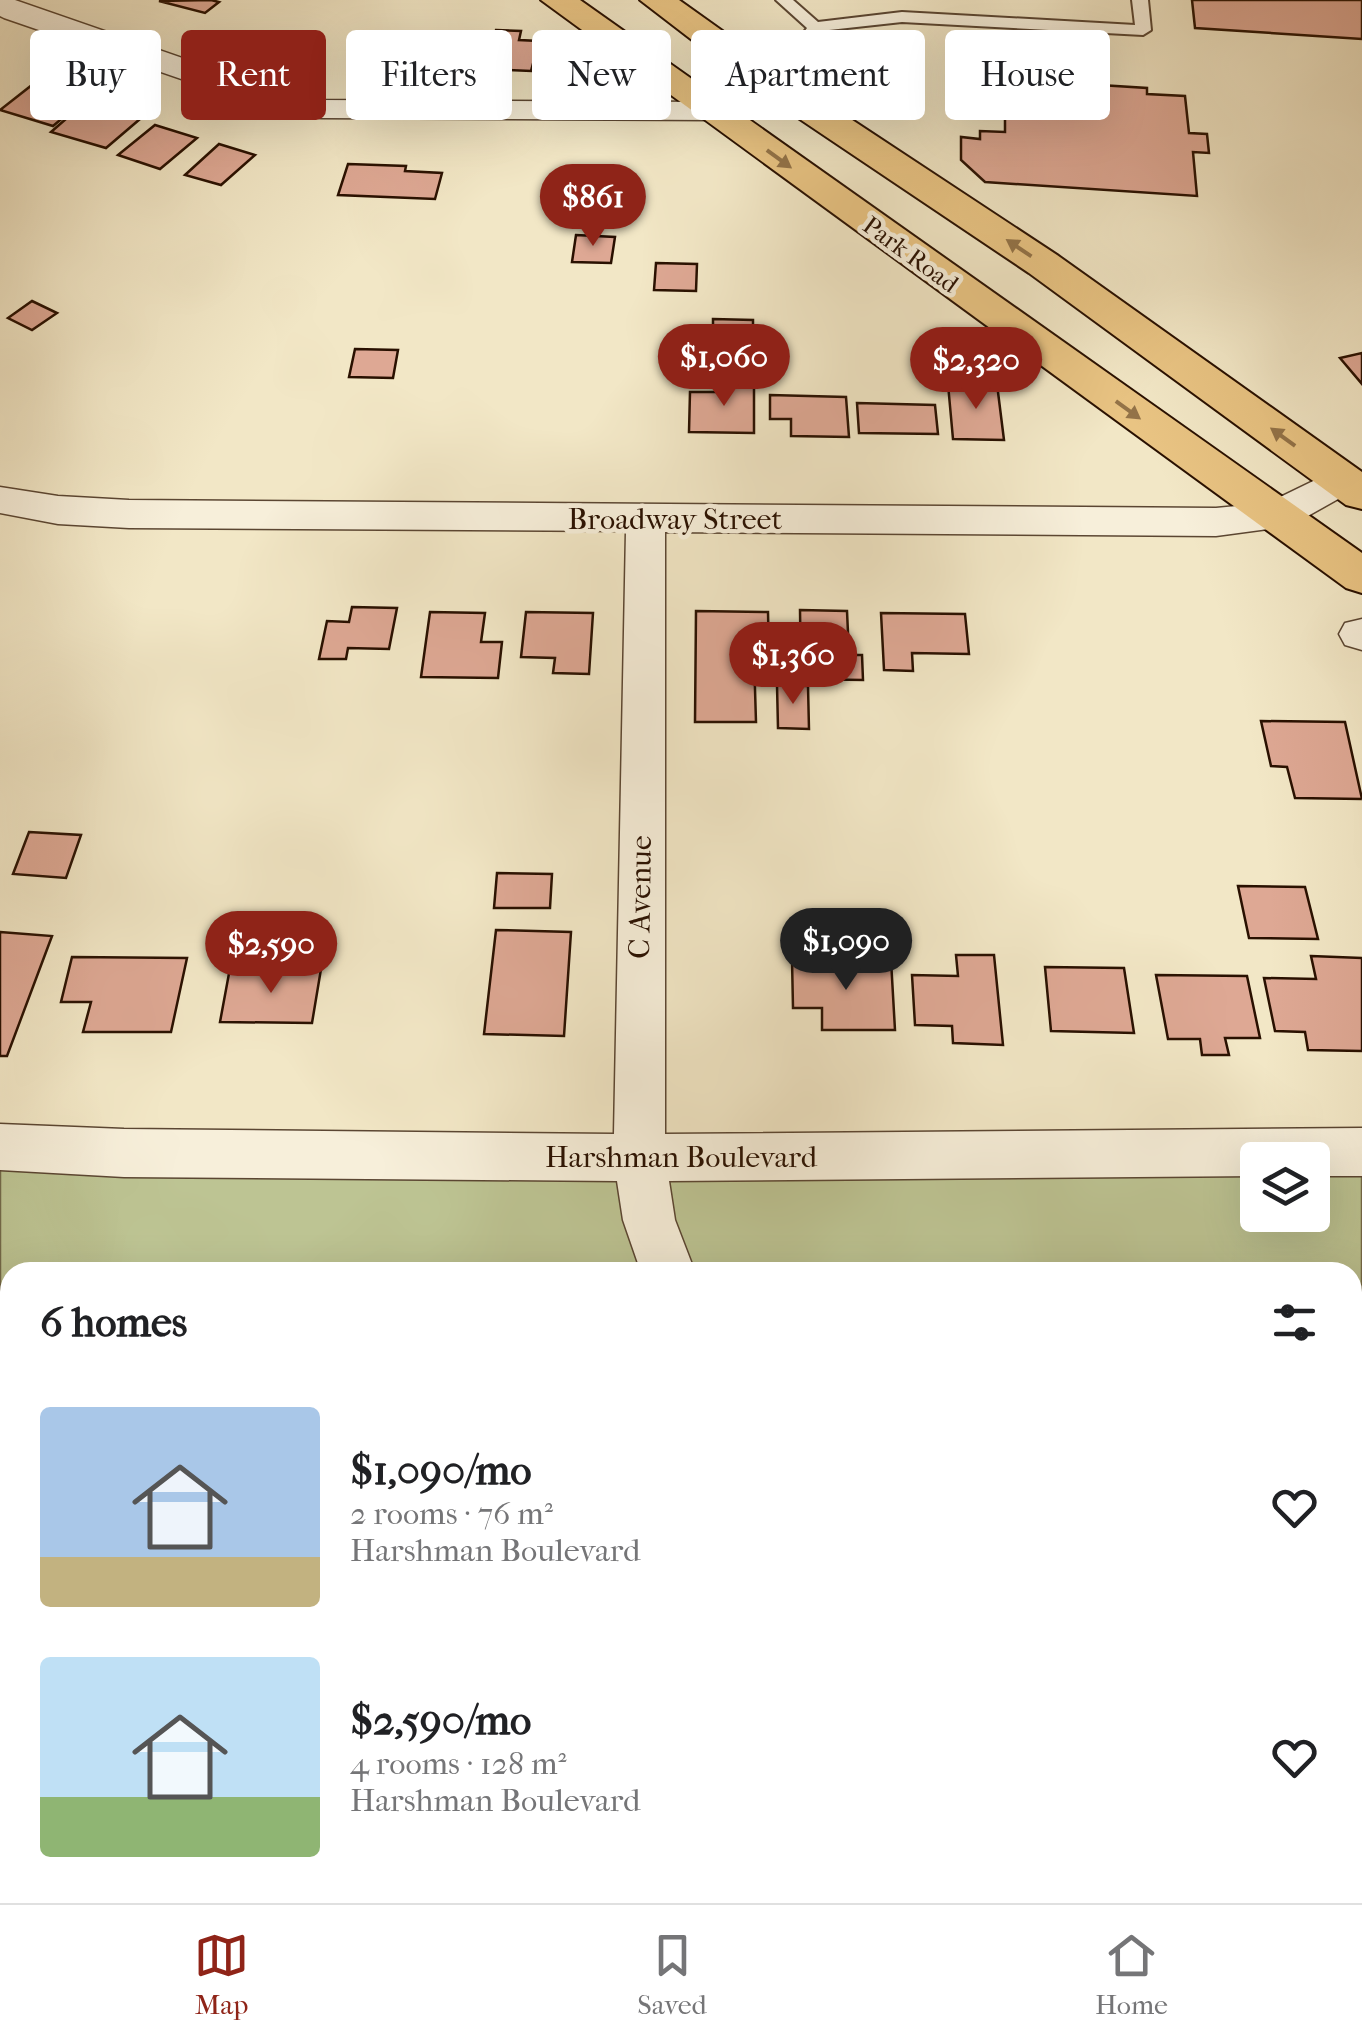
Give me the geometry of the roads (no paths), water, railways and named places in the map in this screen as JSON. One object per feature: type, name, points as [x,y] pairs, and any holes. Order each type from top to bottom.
[{"type":"main road","name":"Park Road","points":[[558,0],[691,95]]},
{"type":"main road","points":[[657,0],[698,30]]},
{"type":"main road","name":"Park Road","points":[[726,120],[1362,576]]},
{"type":"main road","points":[[827,120],[1043,264],[1355,481]]},
{"type":"street","points":[[0,3],[50,24],[304,107],[691,111]]},
{"type":"street","name":"Broadway Street","points":[[0,500],[58,510],[129,514],[1216,522],[1276,516],[1355,481]]},
{"type":"street","name":"C Avenue","points":[[646,518],[638,1038],[640,1158],[649,1220],[664,1262]]},
{"type":"street","name":"Harshman Boulevard","points":[[0,1148],[124,1154],[640,1158],[1362,1152]]},
{"type":"lane","points":[[784,0],[815,28],[902,17],[1142,30],[1140,0]]}]
